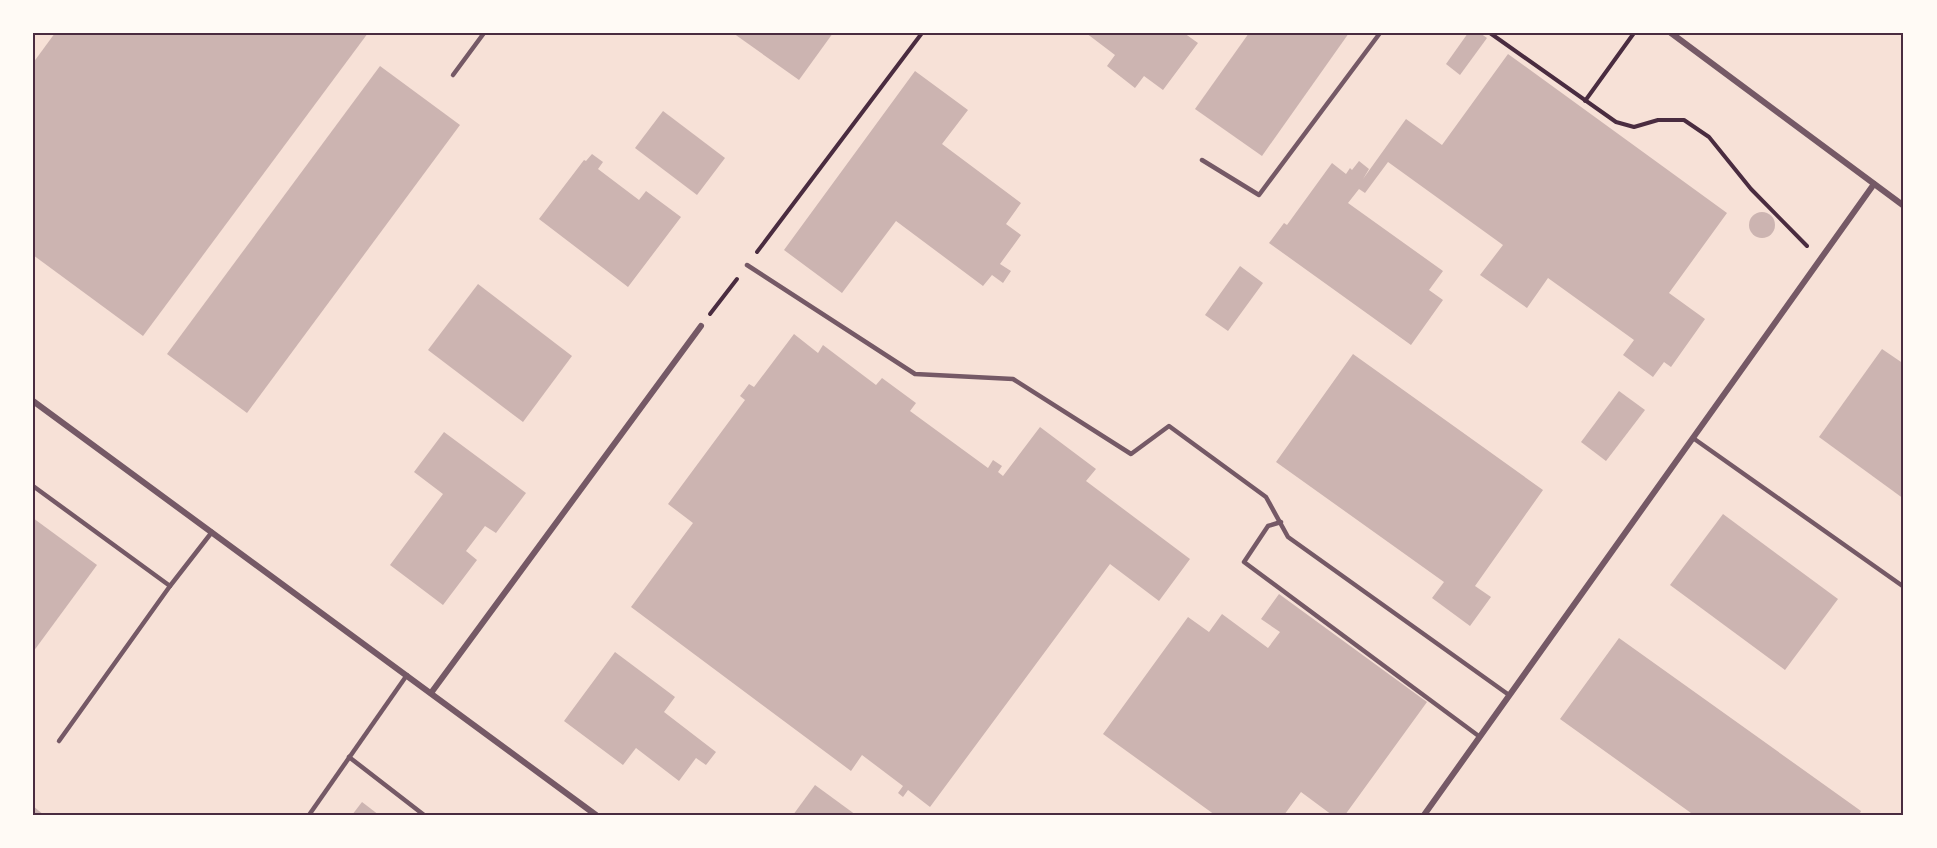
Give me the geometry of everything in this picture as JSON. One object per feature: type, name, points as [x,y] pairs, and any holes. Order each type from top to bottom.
[{"type":"street","points":[[1671,33],[1904,206]]},
{"type":"street","points":[[1424,815],[1874,184]]},
{"type":"street","points":[[431,693],[701,326]]},
{"type":"street","points":[[33,401],[596,815]]},
{"type":"lane","points":[[453,75],[484,33]]},
{"type":"lane","points":[[1202,160],[1259,195],[1380,33]]},
{"type":"lane","points":[[747,265],[915,374],[1013,379],[1131,454],[1169,426],[1266,497],[1288,537],[1509,695]]},
{"type":"lane","points":[[1693,438],[1904,587]]},
{"type":"lane","points":[[33,486],[170,585]]},
{"type":"lane","points":[[1281,522],[1268,526],[1244,562],[1480,736]]},
{"type":"lane","points":[[59,741],[170,585],[212,532]]},
{"type":"lane","points":[[309,815],[407,675]]},
{"type":"lane","points":[[349,757],[424,815]]},
{"type":"path","points":[[701,326],[922,33]]},
{"type":"path","points":[[1490,33],[1616,122],[1634,127],[1658,120],[1684,120],[1709,137],[1751,189],[1782,218],[1820,260]]},
{"type":"path","points":[[1585,101],[1634,33]]},
{"type":"building","points":[[55,33],[368,33],[143,336],[33,255],[33,63]]},
{"type":"building","points":[[733,33],[833,33],[799,80]]},
{"type":"building","points":[[1086,33],[1184,33],[1198,43],[1163,90],[1144,76],[1135,88],[1107,66],[1115,55]]},
{"type":"building","points":[[1249,33],[1349,33],[1262,156],[1195,109]]},
{"type":"building","points":[[1468,33],[1480,33],[1487,38],[1460,75],[1446,64]]},
{"type":"building","points":[[1508,54],[1727,213],[1669,293],[1705,319],[1671,367],[1664,362],[1653,377],[1623,355],[1634,340],[1548,278],[1527,308],[1480,275],[1503,245],[1388,162],[1365,193],[1359,189],[1348,203],[1443,271],[1429,290],[1443,300],[1411,345],[1269,243],[1284,223],[1287,225],[1332,163],[1346,174],[1359,161],[1369,169],[1363,179],[1406,119],[1442,145]]},
{"type":"building","points":[[380,66],[460,125],[247,413],[167,354]]},
{"type":"building","points":[[915,71],[968,110],[942,144],[1021,203],[1006,224],[1021,235],[1000,264],[1011,271],[1003,283],[992,275],[983,286],[896,221],[842,293],[784,250]]},
{"type":"building","points":[[663,111],[725,158],[697,195],[635,148]]},
{"type":"building","points":[[592,154],[603,162],[598,169],[639,200],[646,191],[681,217],[628,287],[539,219],[584,160],[586,161]]},
{"type":"building","points":[[1762,212],[1771,216],[1775,225],[1771,234],[1762,238],[1753,234],[1749,225],[1753,216]]},
{"type":"building","points":[[1240,266],[1263,283],[1228,331],[1205,315]]},
{"type":"building","points":[[478,284],[572,356],[523,422],[428,350]]},
{"type":"building","points":[[794,334],[818,353],[823,345],[876,385],[882,378],[916,403],[910,411],[988,468],[993,460],[1002,466],[998,472],[1003,476],[1040,427],[1096,469],[1086,481],[1190,559],[1159,601],[1110,564],[930,807],[908,790],[903,797],[898,793],[903,786],[862,755],[851,771],[631,607],[693,523],[668,504],[745,400],[740,396],[749,384],[754,387]]},
{"type":"building","points":[[1882,349],[1904,364],[1904,499],[1819,437]]},
{"type":"building","points":[[1353,354],[1543,490],[1475,586],[1491,597],[1470,626],[1432,598],[1444,582],[1276,462]]},
{"type":"building","points":[[1619,391],[1645,410],[1606,461],[1581,442]]},
{"type":"building","points":[[444,432],[526,493],[496,533],[485,526],[466,551],[477,560],[443,605],[390,565],[443,494],[414,472]]},
{"type":"building","points":[[1723,514],[1838,599],[1785,670],[1670,585]]},
{"type":"building","points":[[33,518],[97,565],[33,652]]},
{"type":"building","points":[[1279,594],[1427,702],[1345,815],[1332,815],[1301,792],[1284,815],[1215,815],[1103,734],[1188,617],[1209,632],[1222,614],[1268,648],[1280,632],[1261,619]]},
{"type":"building","points":[[1619,638],[1861,811],[1859,815],[1690,815],[1691,813],[1560,719]]},
{"type":"building","points":[[615,652],[675,697],[664,712],[716,752],[706,765],[696,758],[679,781],[636,748],[623,765],[564,721]]},
{"type":"building","points":[[815,785],[856,815],[793,815]]},
{"type":"building","points":[[362,802],[379,815],[352,815]]},
{"type":"building","points":[[33,806],[44,815],[33,815]]}]
